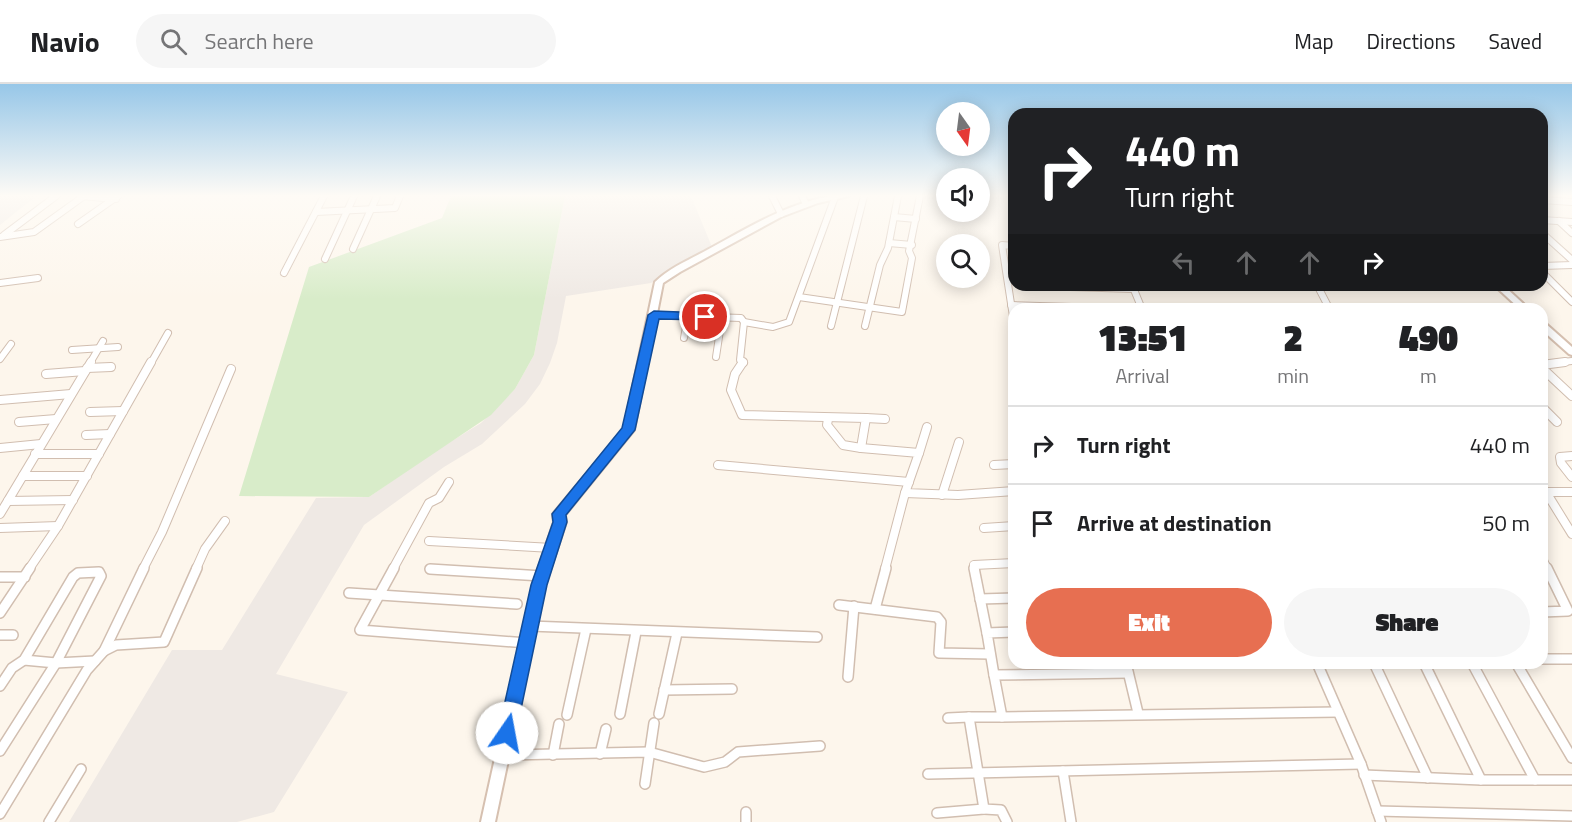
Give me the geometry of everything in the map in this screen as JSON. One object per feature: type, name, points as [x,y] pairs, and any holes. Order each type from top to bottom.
[{"type":"street","points":[[1,237],[36,230]]},
{"type":"street","points":[[284,273],[306,230]]},
{"type":"street","points":[[325,259],[338,230]]},
{"type":"street","points":[[353,249],[362,230]]},
{"type":"street","points":[[488,822],[526,643],[542,576],[560,522],[559,514],[563,506],[629,430],[654,315],[656,293],[661,279],[751,230]]},
{"type":"street","points":[[654,315],[741,318],[744,322],[773,327],[782,326],[789,322],[822,230]]},
{"type":"street","points":[[831,326],[855,230]]},
{"type":"street","points":[[865,326],[891,230]]},
{"type":"street","points":[[799,297],[902,312],[912,258],[909,251],[914,230]]},
{"type":"street","points":[[1548,238],[1572,260]]},
{"type":"street","points":[[889,243],[912,245]]},
{"type":"street","points":[[1008,246],[1002,245],[1008,285]]},
{"type":"street","points":[[1548,267],[1572,265]]},
{"type":"street","points":[[1548,273],[1572,302]]},
{"type":"street","points":[[0,283],[38,278]]},
{"type":"street","points":[[1505,291],[1518,303]]},
{"type":"street","points":[[684,338],[688,316]]},
{"type":"street","points":[[716,357],[722,317]]},
{"type":"street","points":[[744,322],[740,353],[740,360],[744,363],[735,374],[731,390],[733,396],[738,400],[739,411],[742,415],[885,419]]},
{"type":"street","points":[[1548,330],[1572,352]]},
{"type":"street","points":[[0,613],[58,526],[168,333]]},
{"type":"street","points":[[0,359],[11,344]]},
{"type":"street","points":[[72,350],[101,345],[118,347]]},
{"type":"street","points":[[0,514],[101,345]]},
{"type":"street","points":[[1548,365],[1572,362]]},
{"type":"street","points":[[46,374],[111,367]]},
{"type":"street","points":[[0,814],[87,670],[104,651],[162,532],[231,369]]},
{"type":"street","points":[[1548,372],[1572,396]]},
{"type":"street","points":[[0,400],[71,394]]},
{"type":"street","points":[[90,412],[123,411]]},
{"type":"street","points":[[1548,413],[1557,422]]},
{"type":"street","points":[[19,422],[56,418]]},
{"type":"street","points":[[861,448],[866,418]]},
{"type":"street","points":[[828,419],[827,425],[843,445],[919,453]]},
{"type":"street","points":[[875,609],[905,493],[927,427]]},
{"type":"street","points":[[86,435],[110,434]]},
{"type":"street","points":[[942,495],[959,442]]},
{"type":"street","points":[[0,448],[41,444]]},
{"type":"street","points":[[35,454],[99,454]]},
{"type":"street","points":[[1572,456],[1560,457],[1572,477]]},
{"type":"street","points":[[994,465],[1008,464]]},
{"type":"street","points":[[718,465],[909,482]]},
{"type":"street","points":[[23,476],[87,476]]},
{"type":"street","points":[[449,482],[439,498],[429,503],[360,630],[526,643]]},
{"type":"street","points":[[1548,490],[1572,492]]},
{"type":"street","points":[[905,493],[942,495],[1008,491]]},
{"type":"street","points":[[1548,496],[1572,534]]},
{"type":"street","points":[[8,501],[73,500]]},
{"type":"street","points":[[104,651],[116,645],[164,642],[205,549],[225,521]]},
{"type":"street","points":[[0,528],[58,526]]},
{"type":"street","points":[[984,528],[1008,526]]},
{"type":"street","points":[[429,541],[552,548]]},
{"type":"street","points":[[1002,717],[974,565],[1008,563]]},
{"type":"street","points":[[430,569],[542,576]]},
{"type":"street","points":[[1548,570],[1568,611],[1548,612]]},
{"type":"street","points":[[0,686],[12,668],[24,660],[73,577],[78,573],[99,572],[101,576],[56,663],[0,751]]},
{"type":"street","points":[[0,577],[25,577]]},
{"type":"street","points":[[349,593],[517,604]]},
{"type":"street","points":[[980,600],[1008,598]]},
{"type":"street","points":[[839,605],[937,617],[941,622],[939,653],[990,654]]},
{"type":"street","points":[[848,677],[854,606]]},
{"type":"street","points":[[530,626],[636,632],[817,637]]},
{"type":"street","points":[[567,715],[586,629]]},
{"type":"street","points":[[620,714],[636,632]]},
{"type":"street","points":[[987,633],[1008,632]]},
{"type":"street","points":[[645,784],[663,690],[673,658],[677,633]]},
{"type":"street","points":[[0,635],[12,635]]},
{"type":"street","points":[[24,660],[56,663],[95,661]]},
{"type":"street","points":[[1548,660],[1570,662]]},
{"type":"street","points":[[994,675],[1108,669]]},
{"type":"street","points":[[1127,669],[1138,713]]},
{"type":"street","points":[[1320,669],[1360,764],[1381,822]]},
{"type":"street","points":[[1377,669],[1428,778]]},
{"type":"street","points":[[1427,669],[1481,780]]},
{"type":"street","points":[[1475,669],[1536,780]]},
{"type":"street","points":[[1520,669],[1572,758]]},
{"type":"street","points":[[663,690],[732,689]]},
{"type":"street","points":[[948,718],[1138,713],[1338,712]]},
{"type":"street","points":[[969,717],[984,809]]},
{"type":"street","points":[[553,755],[559,724]]},
{"type":"street","points":[[600,754],[606,729]]},
{"type":"street","points":[[502,755],[650,752],[704,767],[725,762],[738,752],[820,746]]},
{"type":"street","points":[[928,774],[1360,764]]},
{"type":"street","points":[[49,822],[81,769]]},
{"type":"street","points":[[1063,771],[1071,822]]},
{"type":"street","points":[[1364,775],[1481,780],[1572,780]]},
{"type":"street","points":[[937,813],[1001,810],[1007,822]]},
{"type":"street","points":[[1377,811],[1572,816]]},
{"type":"shaded area","points":[[558,230],[705,230],[712,247],[651,283],[566,296],[557,343],[550,363],[540,384],[525,404],[482,444],[444,467],[364,525],[276,674],[348,692],[274,812],[237,822],[69,822],[172,650],[222,650],[316,498],[369,497],[481,423],[515,389],[534,355]]},
{"type":"green space","points":[[408,230],[558,230],[534,355],[515,389],[491,415],[369,497],[239,496],[309,267]]},
{"type":"route","points":[[507,733],[539,585],[560,522],[559,514],[563,506],[629,430],[654,315],[705,317]]}]
